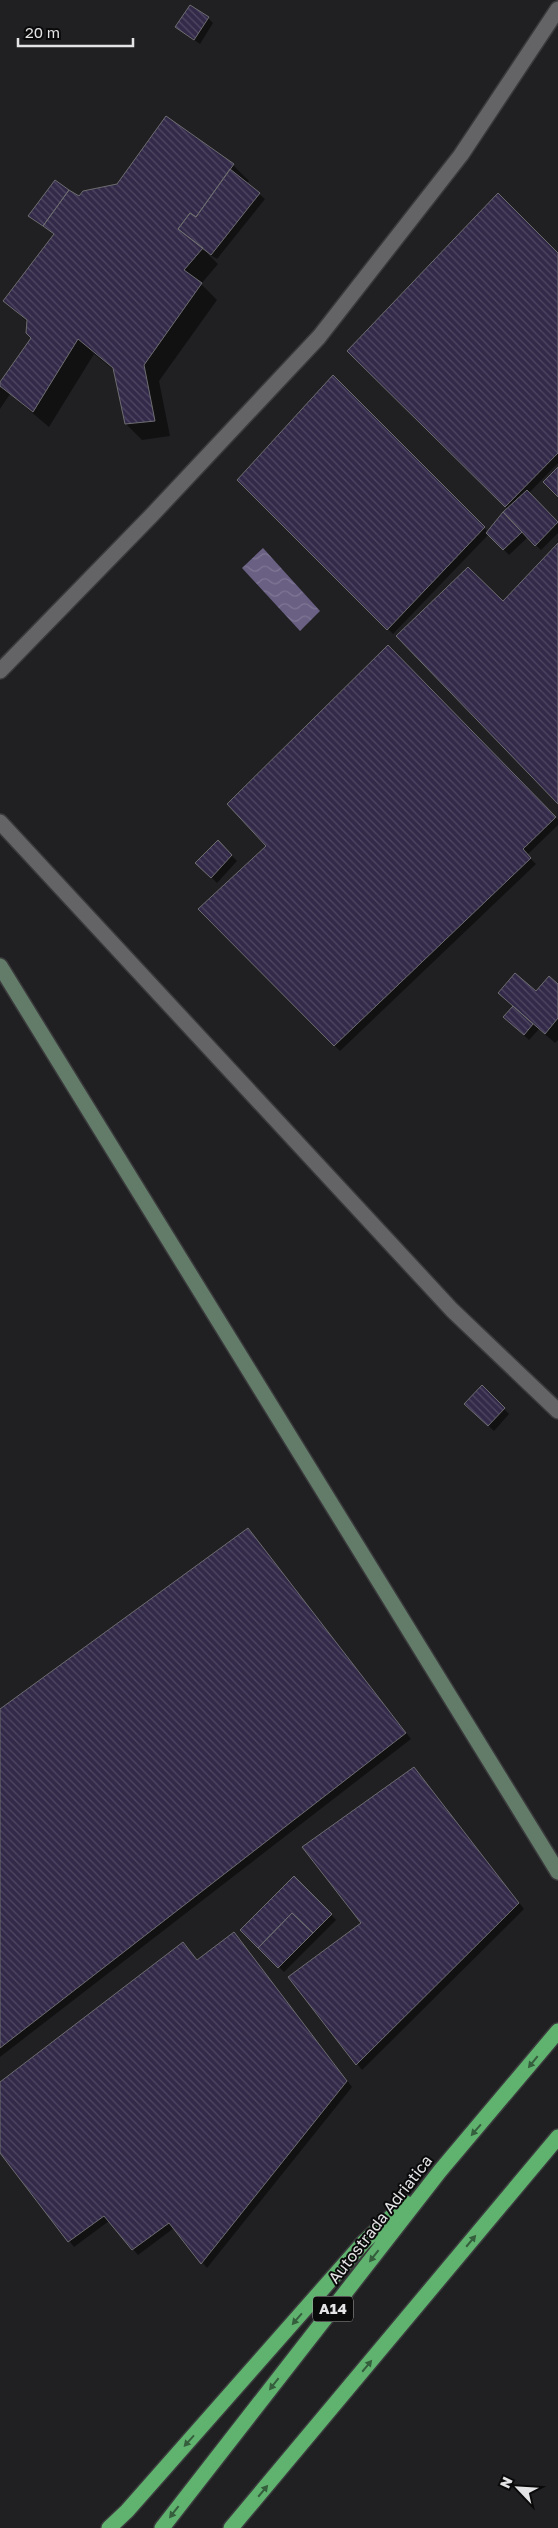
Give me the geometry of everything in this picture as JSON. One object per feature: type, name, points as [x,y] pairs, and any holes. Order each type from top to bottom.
[{"type":"highway","name":"Autostrada Adriatica","points":[[162,2528],[440,2171],[508,2093],[558,2031]]},
{"type":"highway","points":[[232,2528],[558,2137]]},
{"type":"highway","name":"A14","points":[[109,2528],[127,2511],[364,2242],[440,2171]]},
{"type":"main road","points":[[0,966],[558,1872]]},
{"type":"street","points":[[0,670],[150,516],[319,337],[461,155],[558,9]]},
{"type":"street","points":[[0,822],[452,1310],[558,1410]]},
{"type":"water","points":[[263,548],[320,611],[300,631],[242,568]]},
{"type":"building","points":[[190,5],[209,17],[194,40],[175,27]]},
{"type":"building","points":[[166,116],[234,164],[196,217],[190,213],[178,229],[203,248],[184,270],[202,283],[144,365],[155,421],[125,424],[113,368],[78,339],[33,412],[0,386],[0,382],[31,338],[26,333],[27,320],[3,301],[54,234],[43,226],[69,190],[79,196],[83,191],[117,184]]},
{"type":"building","points":[[230,169],[260,193],[211,255],[178,229],[190,213],[196,217]]},
{"type":"building","points":[[55,180],[69,190],[43,226],[28,216]]},
{"type":"building","points":[[498,193],[558,253],[558,453],[505,507],[347,351]]},
{"type":"building","points":[[333,375],[485,527],[387,630],[237,480]]},
{"type":"building","points":[[558,467],[558,497],[543,482]]},
{"type":"building","points":[[527,490],[558,522],[535,546],[503,512]]},
{"type":"building","points":[[503,512],[522,532],[503,550],[486,533]]},
{"type":"building","points":[[558,543],[558,804],[396,636],[468,567],[503,601]]},
{"type":"building","points":[[388,645],[556,817],[523,849],[531,858],[334,1046],[198,909],[266,846],[227,804]]},
{"type":"building","points":[[218,840],[232,855],[211,878],[195,863]]},
{"type":"building","points":[[515,973],[536,991],[549,976],[558,984],[558,1018],[545,1034],[498,993]]},
{"type":"building","points":[[513,1006],[533,1024],[524,1035],[503,1017]]},
{"type":"building","points":[[482,1385],[505,1408],[488,1426],[464,1404]]},
{"type":"building","points":[[248,1528],[406,1733],[0,2048],[0,1709]]},
{"type":"building","points":[[414,1767],[519,1903],[356,2065],[288,1977],[361,1923],[302,1847]]},
{"type":"building","points":[[294,1876],[332,1914],[313,1933],[292,1913],[258,1948],[240,1930]]},
{"type":"building","points":[[292,1913],[313,1933],[278,1968],[258,1948]]},
{"type":"building","points":[[234,1932],[347,2081],[201,2264],[169,2223],[132,2250],[104,2216],[68,2242],[0,2153],[0,2082],[183,1942],[197,1960]]}]
